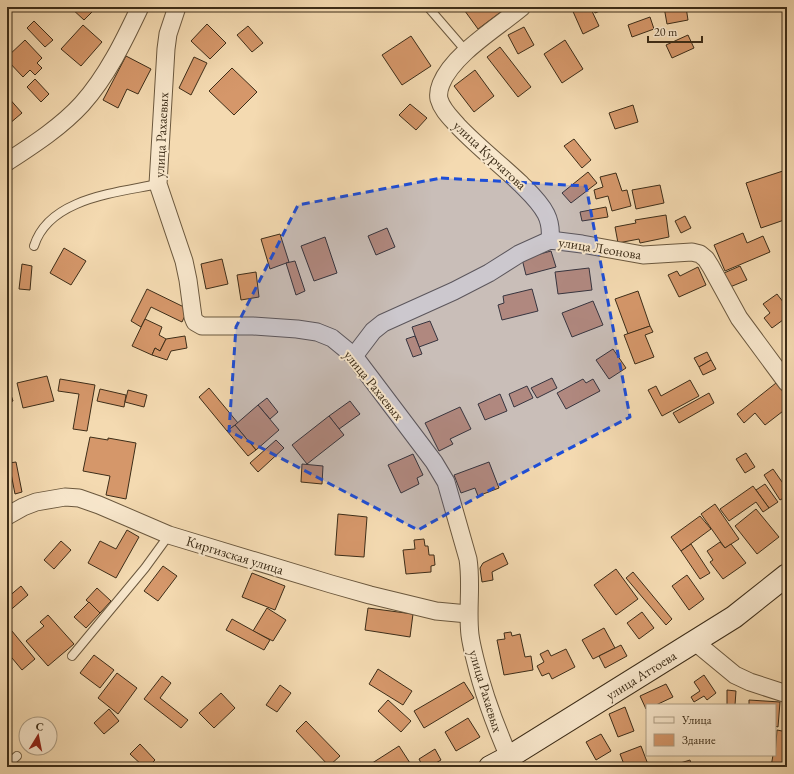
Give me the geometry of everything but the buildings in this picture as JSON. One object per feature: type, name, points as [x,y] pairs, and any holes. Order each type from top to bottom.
[{"type":"street","points":[[7,162],[40,140],[82,104],[113,61],[140,7]]},
{"type":"street","name":"улица Рахаевых","points":[[177,7],[168,34],[166,49],[158,159],[158,184],[184,261],[193,317],[196,322],[202,326],[253,326],[297,329],[317,332],[332,338],[354,356],[430,456],[446,482],[456,514],[470,570],[468,614],[470,637],[478,674],[493,720],[499,762]]},
{"type":"street","name":"улица Курчатова","points":[[522,7],[466,51],[450,69],[441,84],[439,92],[442,106],[449,117],[468,137],[505,168],[542,206],[547,215],[550,226],[550,240]]},
{"type":"street","name":"улица Леонова","points":[[354,356],[373,331],[383,323],[454,291],[489,273],[519,254],[550,240],[582,244],[642,255],[692,252],[700,254],[711,267],[739,318],[787,383]]},
{"type":"street","name":"Киргизская улица","points":[[7,516],[36,502],[64,498],[79,498],[169,535],[370,595],[436,611],[468,614]]},
{"type":"street","name":"улица Аттоева","points":[[499,762],[734,617],[787,575]]},
{"type":"street","points":[[695,642],[735,675],[750,682],[787,694]]},
{"type":"lane","points":[[428,7],[466,51]]},
{"type":"lane","points":[[34,246],[37,235],[56,214],[79,203],[158,184]]},
{"type":"lane","points":[[72,656],[131,585],[169,535]]},
{"type":"lane","points":[[7,765],[18,756]]},
{"type":"highlighted area","points":[[441,178],[586,186],[630,417],[501,484],[418,530],[229,431],[236,327],[298,205]]}]
